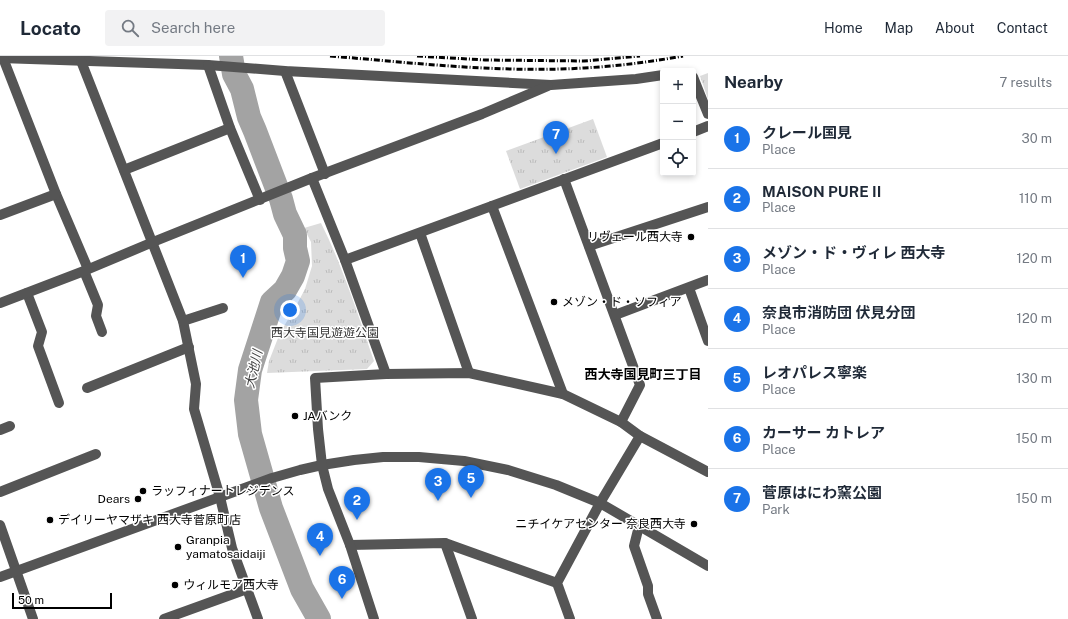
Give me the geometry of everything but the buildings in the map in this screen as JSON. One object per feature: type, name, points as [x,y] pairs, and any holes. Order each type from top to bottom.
[{"type":"street","points":[[102,332],[96,316],[98,306],[86,270],[1,58],[208,65],[285,71],[551,85],[636,79],[660,75]]},
{"type":"street","points":[[81,61],[183,321],[196,384],[194,409],[220,497],[232,548],[258,619]]},
{"type":"street","points":[[208,65],[230,128],[262,199]]},
{"type":"street","points":[[285,71],[325,174]]},
{"type":"street","points":[[696,84],[708,114]]},
{"type":"street","points":[[0,303],[86,270],[312,178],[482,114],[551,85]]},
{"type":"street","points":[[696,131],[708,126]]},
{"type":"street","points":[[124,170],[230,128]]},
{"type":"street","points":[[345,260],[660,144]]},
{"type":"street","points":[[312,178],[345,260],[386,374]]},
{"type":"street","points":[[564,179],[640,385],[621,422]]},
{"type":"street","points":[[0,216],[56,194]]},
{"type":"street","points":[[492,206],[563,394]]},
{"type":"street","points":[[589,246],[708,207]]},
{"type":"street","points":[[420,233],[469,373]]},
{"type":"street","points":[[615,315],[708,280]]},
{"type":"street","points":[[689,288],[708,341]]},
{"type":"street","points":[[27,293],[42,332],[38,346],[59,403]]},
{"type":"street","points":[[183,321],[223,308]]},
{"type":"street","points":[[87,388],[189,347]]},
{"type":"street","points":[[374,619],[350,545],[328,489],[322,465],[315,378],[386,374],[469,373],[563,394],[621,422],[640,436],[708,472]]},
{"type":"street","points":[[0,430],[10,426]]},
{"type":"street","points":[[570,619],[557,583],[600,503],[640,436]]},
{"type":"street","points":[[0,492],[96,454]]},
{"type":"street","points":[[0,578],[272,478],[322,465],[383,457],[420,457],[464,461],[508,470],[556,485],[600,503],[708,566]]},
{"type":"street","points":[[0,525],[33,619]]},
{"type":"street","points":[[639,526],[634,546],[648,586],[648,594],[657,619]]},
{"type":"street","points":[[350,545],[445,543],[557,583]]},
{"type":"street","points":[[445,543],[472,619]]},
{"type":"street","points":[[164,619],[247,588]]},
{"type":"green space","points":[[708,73],[708,99],[700,76]]},
{"type":"green space","points":[[593,119],[607,157],[520,189],[506,151]]},
{"type":"green space","name":"西大寺国見遊遊公園","points":[[321,223],[343,274],[374,361],[367,369],[267,373],[269,361],[280,333],[305,289],[312,266],[311,242],[304,228]]},
{"type":"waterway","name":"大池川","points":[[231,56],[234,74],[242,89],[249,117],[281,199],[285,214],[295,235],[295,248],[298,261],[293,276],[285,290],[272,302],[250,370],[246,400],[250,434],[271,508],[302,589],[319,619]]},
{"type":"railway","points":[[330,56],[426,64],[521,69],[597,67],[634,64],[683,56]]},
{"type":"railway","points":[[417,56],[485,60],[584,61],[640,56]]},
{"type":"place","name":"菅原はにわ窯公園","points":[[556,154]]},
{"type":"place","name":"リヴェール西大寺","points":[[691,237]]},
{"type":"place","name":"クレール国見","points":[[243,278]]},
{"type":"place","name":"メゾン・ド・ソフィア","points":[[554,302]]},
{"type":"place","name":"JAバンク","points":[[295,416]]},
{"type":"place","name":"ラッフィナートレジデンス","points":[[143,491]]},
{"type":"place","name":"レオパレス寧楽","points":[[471,498]]},
{"type":"place","name":"Dears","points":[[138,499]]},
{"type":"place","name":"メゾン・ド・ヴィレ 西大寺","points":[[438,501]]},
{"type":"place","name":"デイリーヤマザキ 西大寺菅原町店","points":[[50,520]]},
{"type":"place","name":"MAISON PURE II","points":[[357,520]]},
{"type":"place","name":"ニチイケアセンター 奈良西大寺","points":[[694,524]]},
{"type":"place","name":"Granpia yamatosaidaiji","points":[[178,547]]},
{"type":"place","name":"奈良市消防団 伏見分団","points":[[320,556]]},
{"type":"place","name":"ウィルモア西大寺","points":[[175,585]]},
{"type":"place","name":"カーサー カトレア","points":[[342,599]]},
{"type":"district","name":"西大寺国見町三丁目","points":[[643,374]]}]
